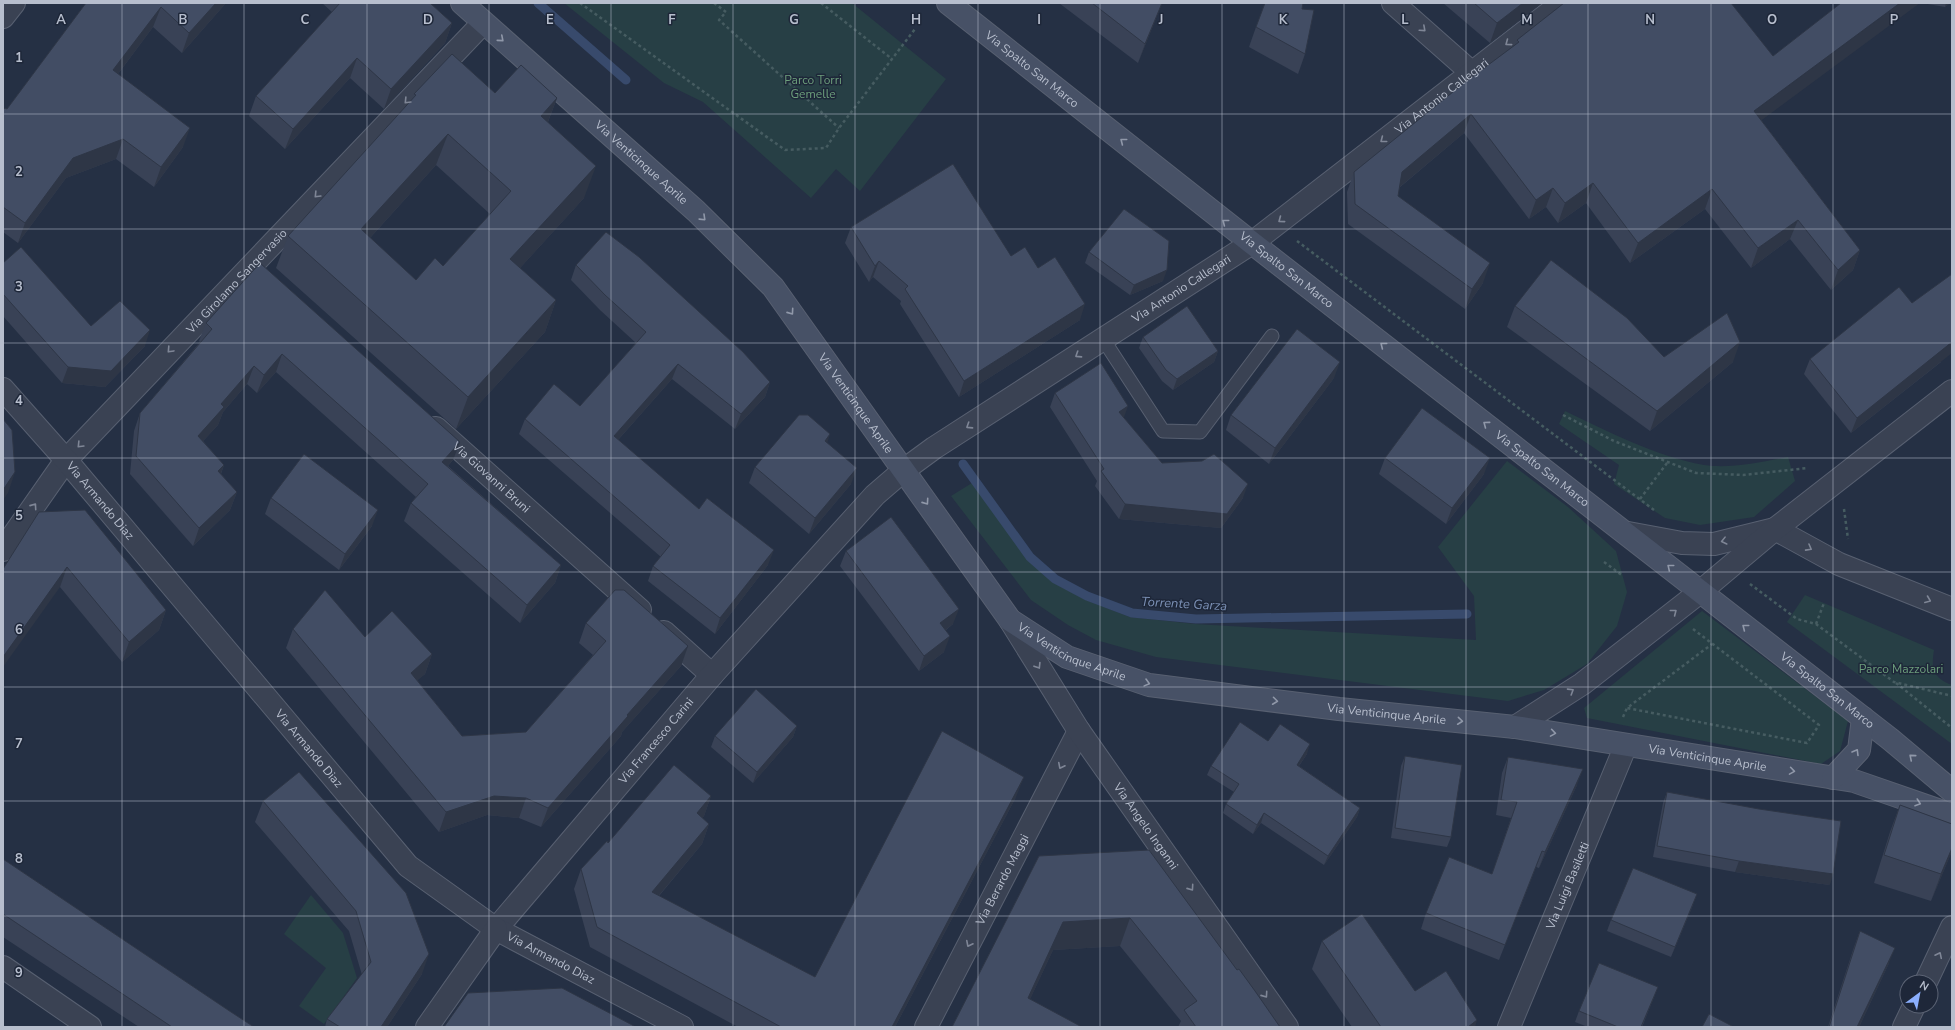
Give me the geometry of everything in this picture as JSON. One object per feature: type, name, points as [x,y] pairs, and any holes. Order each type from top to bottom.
[{"type":"main road","name":"Via Venticinque Aprile","points":[[462,3],[696,211],[773,287],[1010,620],[1067,657],[1149,684],[1338,709],[1514,726],[1854,781],[1952,815]]},
{"type":"main road","name":"Via Spalto San Marco","points":[[948,3],[1252,243],[1628,533],[1700,592],[1863,718],[1952,791]]},
{"type":"main road","points":[[1833,778],[1859,750],[1863,718]]},
{"type":"street","points":[[3,17],[14,3]]},
{"type":"street","points":[[1394,3],[1471,72]]},
{"type":"street","name":"Via Antonio Callegari","points":[[904,470],[934,448],[1252,243],[1562,3]]},
{"type":"street","name":"Via Girolamo Sangervasio","points":[[3,550],[66,460],[252,263],[483,23]]},
{"type":"street","points":[[252,263],[270,279]]},
{"type":"street","name":"Via Armando Diaz","points":[[3,389],[66,460],[408,866],[496,930],[682,1027]]},
{"type":"street","name":"Via Spalto San Marco","points":[[1514,726],[1582,684],[1700,592],[1775,529],[1952,391]]},
{"type":"street","name":"Via Giovanni Bruni","points":[[423,416],[712,675]]},
{"type":"street","name":"Via Francesco Carini","points":[[427,1027],[496,930],[712,675],[875,495],[904,470]]},
{"type":"street","points":[[1775,529],[1839,564],[1952,609]]},
{"type":"street","name":"Via Spalto San Marco","points":[[1628,533],[1682,543],[1714,544],[1775,529]]},
{"type":"street","name":"Via Angelo Inganni","points":[[1010,620],[1079,731],[1287,1027]]},
{"type":"street","name":"Via Berardo Maggi","points":[[926,1027],[1079,731]]},
{"type":"street","name":"Via Luigi Basiletti","points":[[1510,1027],[1626,745]]},
{"type":"street","points":[[1930,974],[1952,928]]},
{"type":"street","points":[[3,967],[90,1027]]},
{"type":"street","points":[[1904,1027],[1910,1014]]},
{"type":"lane","points":[[1103,339],[1163,431],[1200,432],[1272,336]]},
{"type":"path","points":[[580,3],[785,150],[826,148],[839,128],[915,29]]},
{"type":"path","points":[[714,3],[726,12],[719,20],[839,128]]},
{"type":"path","points":[[821,3],[892,59]]},
{"type":"path","points":[[1276,224],[1657,512]]},
{"type":"path","points":[[1563,416],[1614,441],[1667,463],[1696,473],[1769,474],[1811,468]]},
{"type":"path","points":[[1640,499],[1667,463]]},
{"type":"path","points":[[1843,506],[1848,542]]},
{"type":"path","points":[[1604,562],[1622,576]]},
{"type":"path","points":[[1728,568],[1797,619],[1816,624],[1894,682],[1952,728]]},
{"type":"path","points":[[1816,624],[1824,603]]},
{"type":"path","points":[[1692,628],[1820,724],[1808,743],[1627,708],[1712,644]]},
{"type":"path","points":[[1894,682],[1952,696]]},
{"type":"green space","name":"Parco Torri Gemelle","points":[[564,3],[852,3],[946,79],[860,191],[836,169],[811,198],[703,102],[664,83]]},
{"type":"green space","points":[[1565,411],[1615,435],[1668,456],[1704,465],[1735,466],[1788,457],[1795,481],[1754,517],[1700,525],[1665,518],[1614,484],[1619,465],[1559,424]]},
{"type":"green space","points":[[1507,461],[1568,507],[1616,551],[1627,592],[1617,626],[1587,664],[1544,690],[1508,701],[1156,657],[1096,640],[1068,625],[1031,600],[951,496],[972,483],[1026,557],[1052,582],[1086,600],[1130,617],[1195,624],[1476,640],[1474,596],[1438,547]]},
{"type":"green space","name":"Parco Mazzolari","points":[[1805,595],[1934,650],[1933,668],[1937,676],[1952,685],[1952,744],[1787,622]]},
{"type":"green space","points":[[1702,611],[1848,721],[1840,751],[1821,764],[1587,718],[1584,708]]},
{"type":"green space","points":[[311,895],[343,933],[357,978],[324,1024],[299,1006],[326,968],[284,934]]},
{"type":"building","points":[[86,3],[216,3],[189,33],[161,7],[113,70],[190,128],[161,167],[123,139],[73,158],[25,223],[3,207],[3,110],[5,108],[7,109]]},
{"type":"building","points":[[340,3],[430,3],[452,23],[391,89],[357,58],[293,129],[256,96]]},
{"type":"building","points":[[1092,3],[1162,3],[1145,44]]},
{"type":"building","points":[[1265,3],[1303,3],[1302,9],[1314,10],[1305,54],[1256,27]]},
{"type":"building","points":[[1474,3],[1523,3],[1497,23]]},
{"type":"building","points":[[1564,3],[1731,3],[1773,56],[1841,3],[1900,3],[1754,111],[1860,250],[1838,270],[1798,220],[1758,248],[1712,189],[1638,243],[1593,183],[1565,203],[1553,188],[1536,200],[1471,114],[1402,172],[1398,196],[1490,263],[1472,289],[1355,204],[1354,172],[1464,83],[1519,42],[1517,40]]},
{"type":"building","points":[[452,54],[495,93],[521,65],[557,98],[541,116],[596,166],[510,259],[556,300],[468,397],[288,236],[416,95],[414,94]],"holes":[[[448,134],[511,191],[443,266],[435,258],[416,280],[361,229]]]},
{"type":"building","points":[[953,164],[1011,256],[1025,247],[1038,268],[1055,257],[1085,304],[964,381],[905,289],[908,286],[879,261],[875,266],[851,227]]},
{"type":"building","points":[[1124,209],[1169,241],[1167,270],[1134,285],[1089,252]]},
{"type":"building","points":[[606,232],[639,257],[743,352],[770,382],[741,414],[678,364],[614,436],[699,509],[707,498],[774,550],[720,618],[653,566],[670,545],[525,419],[554,384],[580,406],[646,332],[605,295],[576,265]]},
{"type":"building","points":[[21,247],[91,326],[120,301],[150,330],[111,371],[68,367],[3,294],[3,263]]},
{"type":"building","points":[[1551,260],[1627,318],[1664,357],[1727,313],[1740,342],[1657,411],[1515,306]]},
{"type":"building","points":[[260,263],[460,442],[442,462],[561,565],[527,605],[411,503],[428,484],[282,354],[264,375],[254,366],[221,404],[224,407],[198,436],[224,465],[218,471],[237,492],[199,528],[136,456],[140,413],[212,329],[206,323]]},
{"type":"building","points":[[1952,274],[1952,342],[1857,418],[1810,359],[1899,287],[1912,303]]},
{"type":"building","points":[[1187,306],[1218,351],[1177,379],[1166,370],[1143,337]]},
{"type":"building","points":[[1297,329],[1340,362],[1275,448],[1231,415]]},
{"type":"building","points":[[1101,363],[1128,406],[1119,412],[1162,463],[1202,461],[1214,454],[1248,484],[1227,514],[1125,504],[1101,471],[1104,469],[1055,393]]},
{"type":"building","points":[[1422,408],[1490,458],[1452,508],[1385,458]]},
{"type":"building","points":[[799,415],[808,415],[830,434],[825,441],[857,468],[815,518],[755,467]]},
{"type":"building","points":[[3,419],[12,430],[15,472],[3,490]]},
{"type":"building","points":[[304,454],[378,510],[345,554],[271,498]]},
{"type":"building","points":[[85,510],[166,610],[129,642],[67,567],[3,657],[3,569],[39,512]]},
{"type":"building","points":[[891,517],[959,609],[940,623],[950,636],[924,656],[846,551]]},
{"type":"building","points":[[325,590],[365,637],[392,611],[432,654],[411,673],[462,736],[526,732],[606,641],[586,623],[615,590],[624,590],[688,646],[548,808],[526,798],[494,796],[446,812],[293,629]]},
{"type":"building","points":[[756,689],[797,726],[757,772],[715,736]]},
{"type":"building","points":[[1240,722],[1268,741],[1280,724],[1310,744],[1297,765],[1360,808],[1328,856],[1264,813],[1257,825],[1226,804],[1239,784],[1211,766]]},
{"type":"building","points":[[942,731],[1024,777],[892,1027],[781,1027],[597,927],[581,869],[607,841],[608,843],[674,765],[711,796],[697,813],[709,824],[652,892],[815,977]]},
{"type":"building","points":[[1405,756],[1462,765],[1451,837],[1395,828]]},
{"type":"building","points":[[1508,757],[1583,769],[1545,852],[1542,851],[1505,945],[1426,913],[1449,857],[1492,874],[1517,802],[1501,800]]},
{"type":"building","points":[[299,772],[406,893],[429,954],[381,1027],[340,1027],[327,1019],[371,962],[356,911],[263,801]]},
{"type":"building","points":[[1667,792],[1759,809],[1841,821],[1833,874],[1739,861],[1657,846]]},
{"type":"building","points":[[1900,805],[1952,824],[1952,848],[1941,874],[1884,855]]},
{"type":"building","points":[[1149,850],[1237,970],[1239,969],[1280,1027],[1196,1027],[1184,1010],[1197,1001],[1130,918],[1063,922],[1028,998],[1082,1027],[952,1027],[1039,856]]},
{"type":"building","points":[[3,859],[254,1027],[172,1027],[3,914]]},
{"type":"building","points":[[1633,868],[1697,894],[1675,947],[1611,920]]},
{"type":"building","points":[[1362,914],[1415,991],[1446,971],[1477,1020],[1468,1027],[1381,1027],[1322,941]]},
{"type":"building","points":[[1860,931],[1895,948],[1857,1027],[1829,1027]]},
{"type":"building","points":[[1599,963],[1658,987],[1641,1027],[1618,1027],[1579,1011]]},
{"type":"building","points":[[562,988],[636,1027],[444,1027],[468,993]]},
{"type":"building","points":[[1709,1014],[1734,1027],[1702,1027]]},
{"type":"waterway","name":"Torrente Garza","points":[[538,3],[626,80]]},
{"type":"waterway","name":"Torrente Garza","points":[[963,464],[1030,557],[1055,579],[1087,596],[1132,613],[1196,619],[1467,614]]}]
